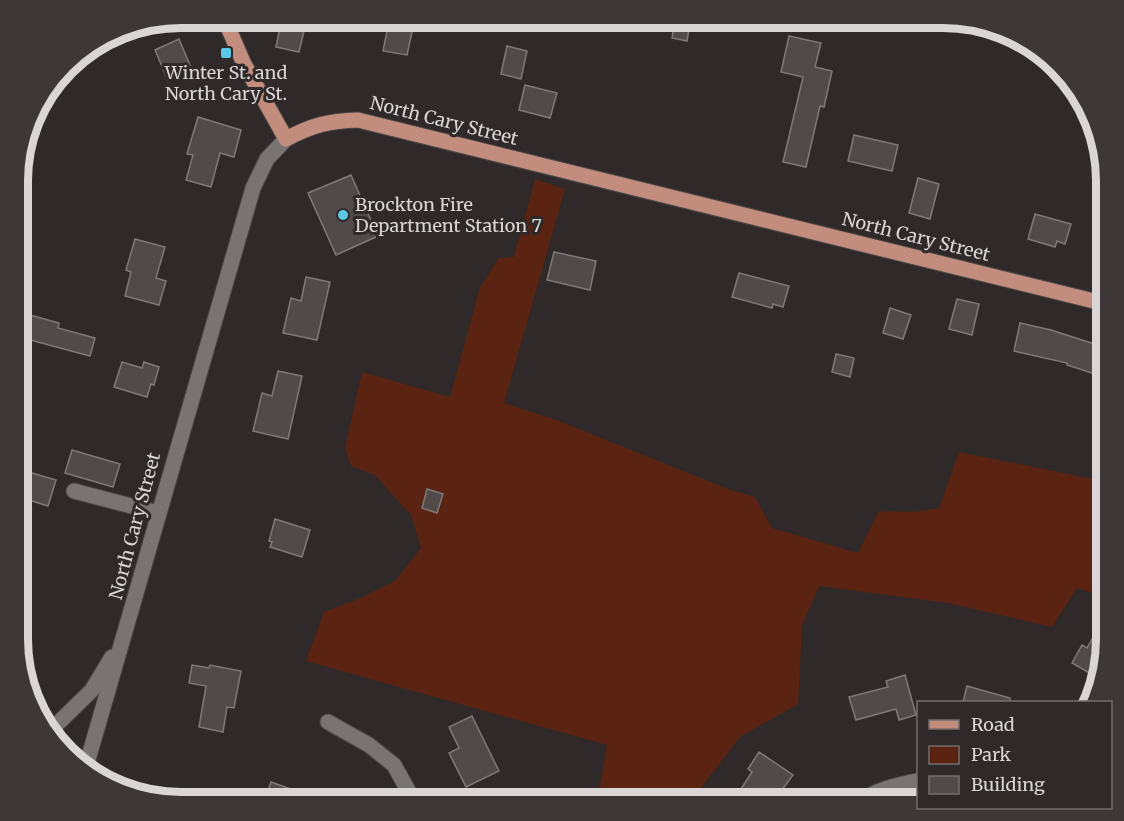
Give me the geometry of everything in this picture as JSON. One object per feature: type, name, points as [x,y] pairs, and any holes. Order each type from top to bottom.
[{"type":"main road","points":[[229,29],[244,64],[286,139]]},
{"type":"main road","name":"North Cary Street","points":[[286,139],[307,128],[331,121],[358,120],[1095,301]]},
{"type":"street","name":"North Cary Street","points":[[88,761],[253,188],[267,159],[286,139]]},
{"type":"street","points":[[74,491],[158,513]]},
{"type":"street","name":"North Cary Street","points":[[55,726],[92,690],[124,636]]},
{"type":"street","points":[[328,722],[369,745],[394,765],[409,792]]},
{"type":"street","points":[[876,792],[893,785],[917,781]]},
{"type":"green space","points":[[535,179],[565,189],[504,403],[559,421],[728,489],[755,497],[772,528],[858,553],[879,511],[913,512],[939,508],[959,452],[1093,479],[1095,480],[1095,594],[1077,588],[1052,627],[948,603],[819,586],[802,625],[798,704],[740,737],[700,789],[694,792],[599,792],[607,745],[306,661],[324,612],[356,600],[395,581],[421,548],[411,515],[375,475],[351,466],[345,448],[362,372],[450,397],[480,287],[499,258],[514,257]]},
{"type":"building","points":[[280,29],[304,29],[299,52],[276,47]]},
{"type":"building","points":[[387,29],[413,29],[407,55],[383,51]]},
{"type":"building","points":[[673,29],[689,29],[687,41],[672,38]]},
{"type":"building","points":[[789,36],[821,43],[815,67],[832,71],[824,107],[820,106],[806,167],[783,162],[803,77],[781,72]]},
{"type":"building","points":[[179,39],[192,70],[168,81],[155,50]]},
{"type":"building","points":[[507,46],[527,51],[521,79],[501,74]]},
{"type":"building","points":[[525,85],[557,93],[550,118],[519,110]]},
{"type":"building","points":[[198,117],[241,130],[234,157],[220,153],[211,187],[186,180],[193,155],[187,154]]},
{"type":"building","points":[[854,135],[898,145],[892,171],[848,161]]},
{"type":"building","name":"Brockton Fire Department Station 7","points":[[351,175],[378,236],[336,255],[308,193]]},
{"type":"building","points":[[918,178],[939,184],[930,219],[909,213]]},
{"type":"building","points":[[1035,214],[1071,224],[1065,244],[1057,241],[1055,247],[1028,239]]},
{"type":"building","points":[[135,239],[165,247],[156,278],[166,281],[159,305],[125,296],[131,272],[126,270]]},
{"type":"building","points":[[554,252],[596,261],[590,290],[547,280]]},
{"type":"building","points":[[739,273],[789,286],[783,307],[773,304],[772,308],[732,297]]},
{"type":"building","points":[[306,277],[330,282],[317,340],[283,333],[291,298],[301,301]]},
{"type":"building","points":[[957,299],[979,304],[972,335],[949,329]]},
{"type":"building","points":[[890,308],[911,315],[903,339],[883,333]]},
{"type":"building","points":[[30,315],[59,323],[58,328],[95,338],[90,356],[28,339]]},
{"type":"building","points":[[1020,323],[1051,330],[1095,344],[1095,374],[1067,365],[1067,363],[1014,351]]},
{"type":"building","points":[[836,354],[854,358],[850,377],[832,372]]},
{"type":"building","points":[[122,362],[142,368],[144,362],[159,367],[154,385],[151,384],[147,397],[114,387]]},
{"type":"building","points":[[278,371],[302,376],[288,439],[253,431],[262,393],[272,396]]},
{"type":"building","points":[[72,450],[120,464],[113,487],[65,473]]},
{"type":"building","points":[[29,472],[56,480],[48,506],[29,500]]},
{"type":"building","points":[[427,489],[443,494],[437,513],[422,508]]},
{"type":"building","points":[[275,519],[310,530],[302,557],[270,547],[272,542],[269,541]]},
{"type":"building","points":[[1095,634],[1092,674],[1072,663],[1082,645],[1087,648]]},
{"type":"building","points":[[192,665],[209,668],[210,665],[241,671],[234,708],[227,707],[223,732],[199,727],[206,686],[189,683]]},
{"type":"building","points":[[905,675],[916,715],[899,720],[896,709],[856,720],[849,697],[888,687],[886,681]]},
{"type":"building","points":[[967,686],[1010,698],[1010,701],[963,701]]},
{"type":"building","points":[[472,716],[499,771],[466,787],[449,753],[459,748],[449,727]]},
{"type":"building","points":[[759,752],[793,775],[780,792],[773,790],[772,792],[739,792],[752,772],[748,769]]},
{"type":"building","points":[[271,782],[299,792],[268,792]]},
{"type":"place","name":"Winter St. and North Cary St.","points":[[226,53]]},
{"type":"place","name":"Brockton Fire Department Station 7","points":[[343,215]]}]
